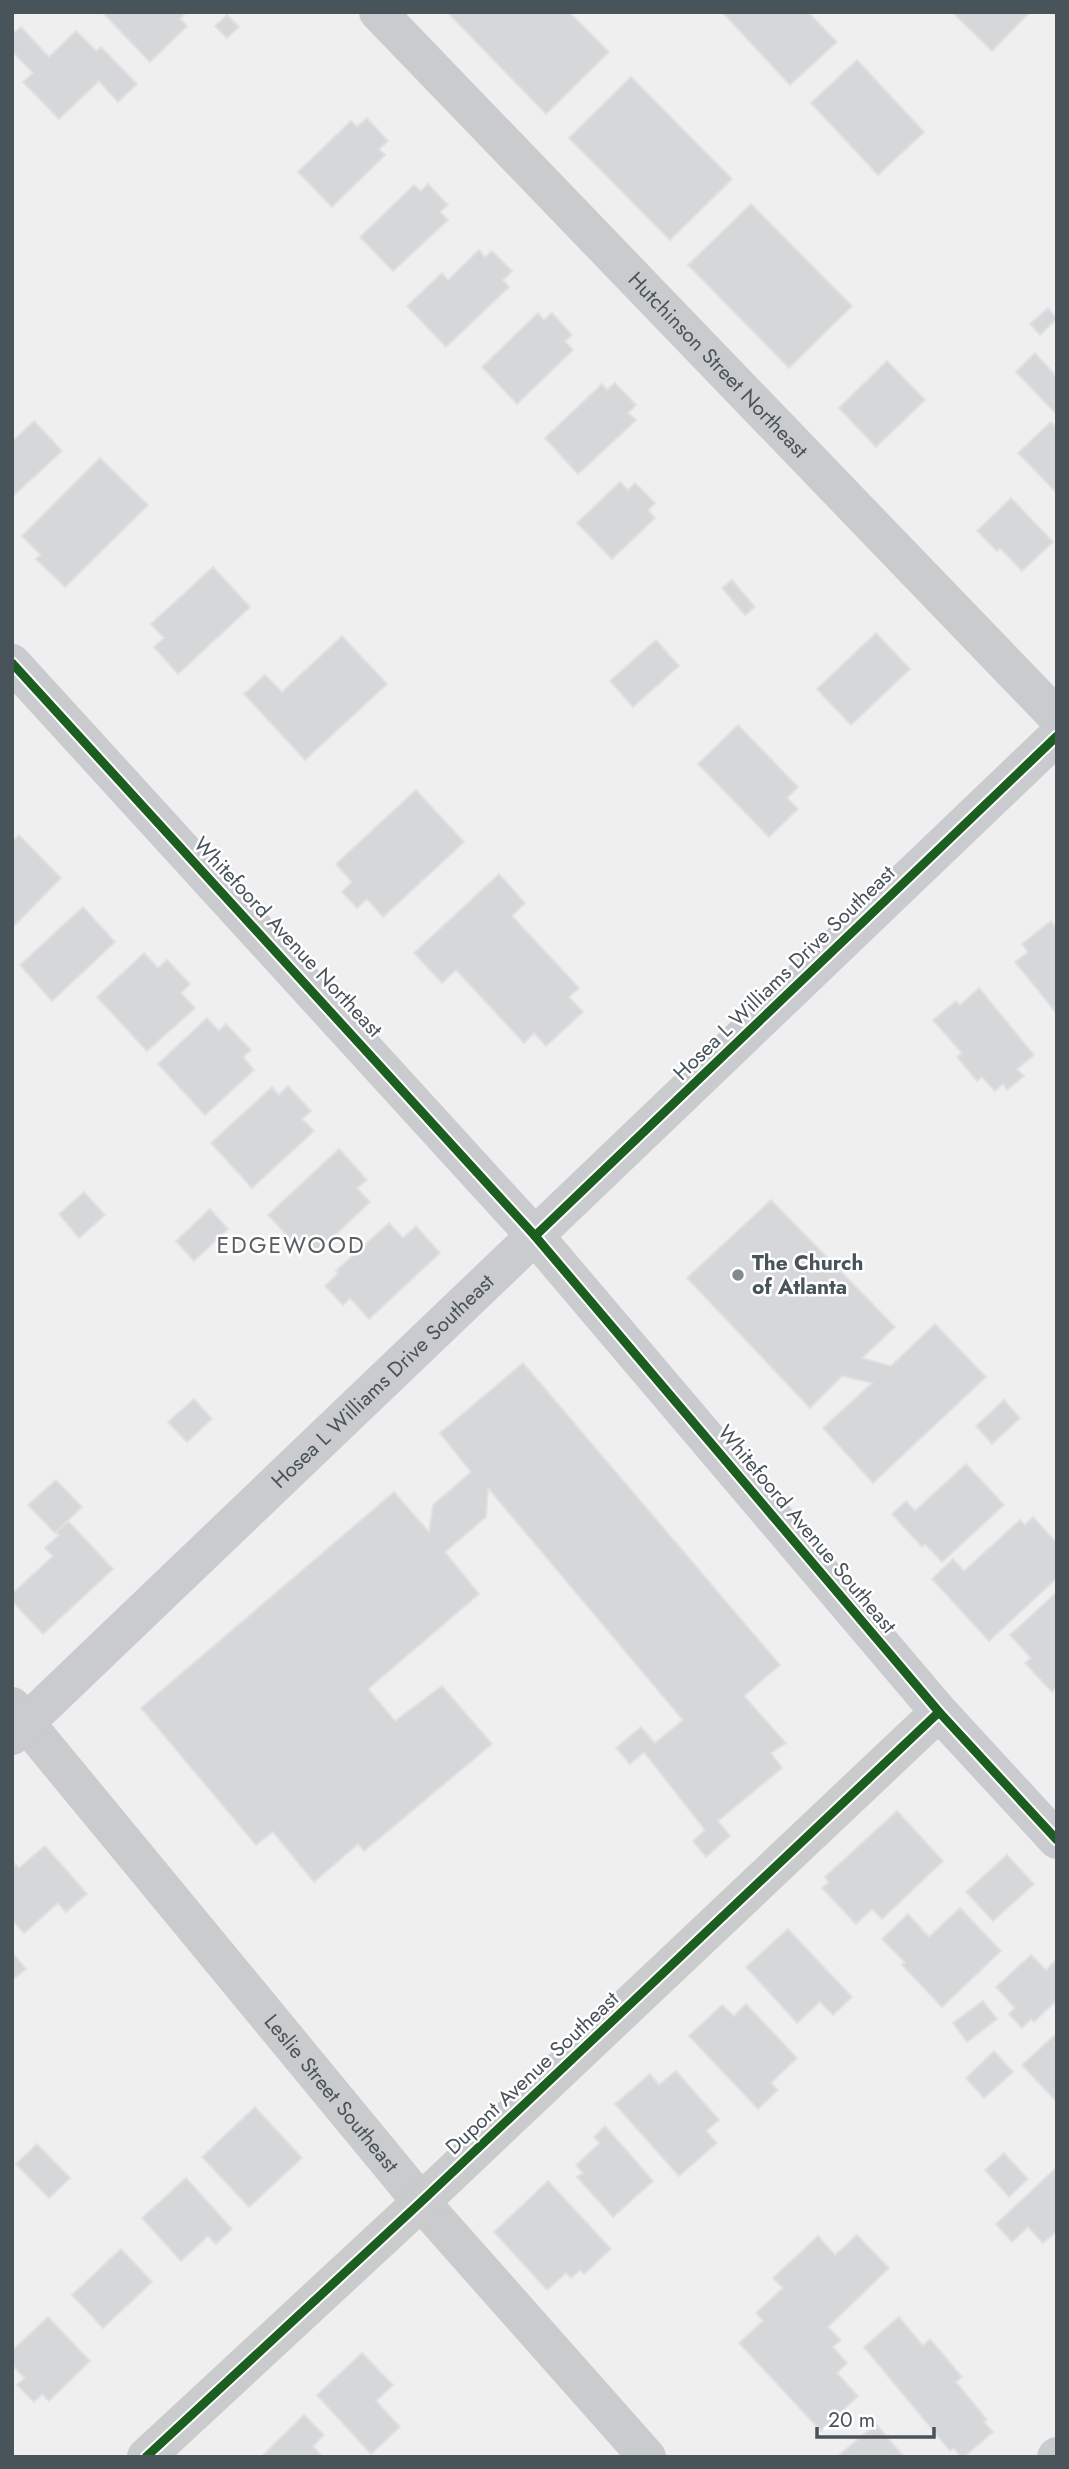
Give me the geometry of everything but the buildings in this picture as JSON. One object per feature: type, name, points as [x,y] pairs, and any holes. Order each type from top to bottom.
[{"type":"street","name":"Hutchinson Street Northeast","points":[[378,12],[1057,717]]},
{"type":"street","name":"Whitefoord Avenue Northeast","points":[[12,663],[536,1236]]},
{"type":"street","name":"Hosea L Williams Drive Southeast","points":[[17,1722],[536,1236],[1057,736]]},
{"type":"street","name":"Whitefoord Avenue Southeast","points":[[536,1236],[939,1712],[1057,1840]]},
{"type":"street","name":"Dupont Avenue Southeast","points":[[146,2457],[421,2202],[939,1712]]},
{"type":"street","name":"Leslie Street Southeast","points":[[17,1722],[421,2202],[646,2457]]},
{"type":"cycle path","points":[[12,663],[535,1236],[939,1712],[1057,1840]]},
{"type":"cycle path","points":[[535,1236],[1057,736]]},
{"type":"cycle path","points":[[146,2457],[421,2202],[939,1712]]},
{"type":"place","name":"The Church of Atlanta","points":[[738,1275]]},
{"type":"district","name":"EDGEWOOD","points":[[291,1245]]}]
